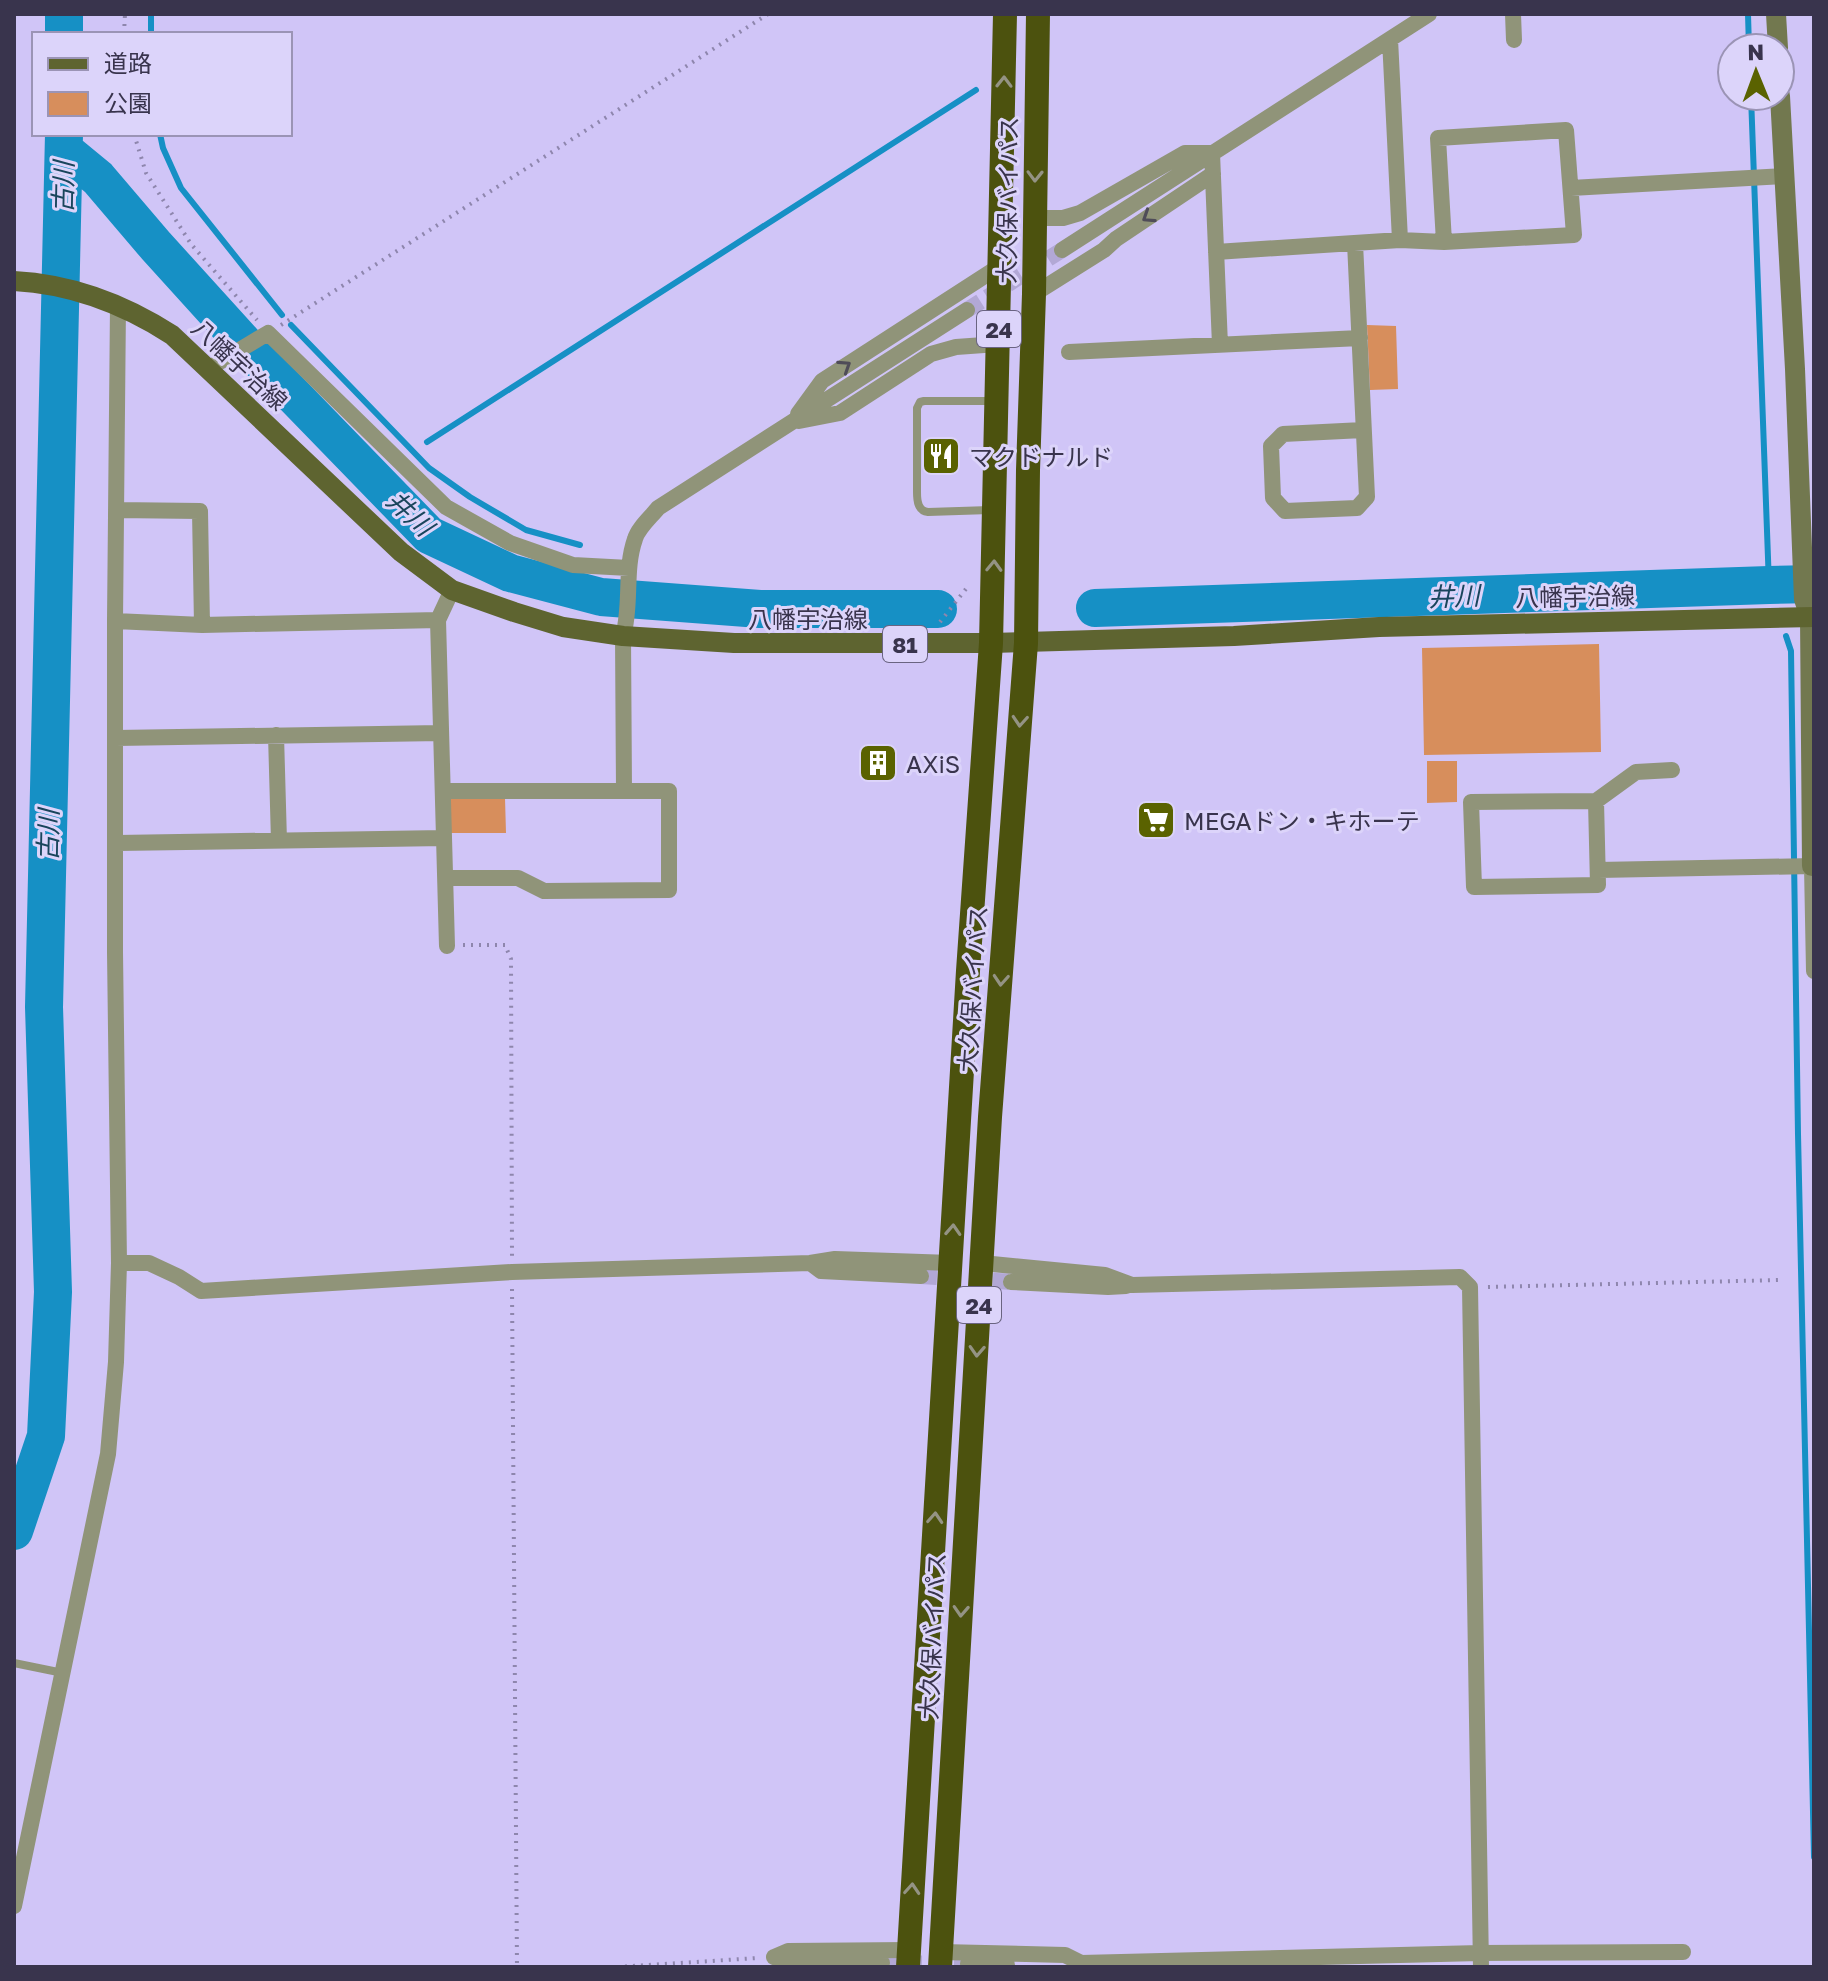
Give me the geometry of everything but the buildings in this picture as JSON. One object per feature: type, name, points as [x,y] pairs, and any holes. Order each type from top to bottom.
[{"type":"highway","name":"大久保バイパス","points":[[908,1958],[991,643],[1005,14]]},
{"type":"highway","name":"大久保バイパス","points":[[941,1960],[990,1117],[1026,643],[1038,14]]},
{"type":"main road","name":"八幡宇治線","points":[[14,281],[53,286],[114,303],[147,319],[172,335],[401,552],[452,590],[563,627],[625,629],[734,643],[1026,643],[1809,611]]},
{"type":"street","points":[[1062,250],[1429,14]]},
{"type":"street","points":[[1513,14],[1514,40]]},
{"type":"street","points":[[1390,39],[1400,240]]},
{"type":"street","points":[[1777,112],[1766,177],[1795,369],[1806,550],[1809,611],[1806,866],[1814,971]]},
{"type":"street","points":[[1216,252],[1400,240],[1444,242],[1574,235],[1566,130],[1438,138],[1444,242]]},
{"type":"street","points":[[1034,218],[1063,218],[1080,213],[1185,153],[1212,153]]},
{"type":"street","points":[[1212,153],[1220,345]]},
{"type":"street","points":[[1034,294],[1104,250],[1213,174]]},
{"type":"street","points":[[1571,188],[1766,177]]},
{"type":"street","points":[[1355,243],[1367,497],[1357,508],[1285,511],[1273,498],[1271,446],[1283,434],[1363,430]]},
{"type":"street","points":[[792,422],[822,381],[1000,266]]},
{"type":"street","points":[[14,1906],[60,1673],[108,1454],[116,1362],[119,1263],[114,303]]},
{"type":"street","points":[[624,791],[625,629],[629,568],[635,536],[658,508],[967,310]]},
{"type":"street","points":[[208,369],[268,333],[446,507],[510,543],[573,565],[629,568]]},
{"type":"street","points":[[1069,352],[1360,338]]},
{"type":"street","points":[[792,422],[840,413],[931,354],[956,347],[998,344]]},
{"type":"street","points":[[116,510],[200,511],[202,625]]},
{"type":"street","points":[[447,946],[438,620],[452,590]]},
{"type":"street","points":[[115,621],[202,625],[438,620]]},
{"type":"street","points":[[116,738],[441,733]]},
{"type":"street","points":[[276,735],[279,841]]},
{"type":"street","points":[[1596,801],[1598,885],[1474,887],[1471,802],[1596,801],[1636,772],[1672,770]]},
{"type":"street","points":[[443,791],[669,791],[669,890],[544,891],[518,878],[446,878]]},
{"type":"street","points":[[117,843],[444,838]]},
{"type":"street","points":[[1598,870],[1806,866]]},
{"type":"street","points":[[119,1263],[149,1263],[201,1291],[512,1272],[810,1263],[835,1259],[951,1263]]},
{"type":"street","points":[[810,1263],[821,1271],[921,1276]]},
{"type":"street","points":[[982,1263],[1105,1275],[1132,1285]]},
{"type":"street","points":[[1011,1282],[1108,1287],[1460,1277],[1470,1287],[1481,1960]]},
{"type":"street","points":[[774,1957],[788,1951],[908,1958]]},
{"type":"street","points":[[968,1964],[1481,1960],[1683,1952]]},
{"type":"street","points":[[941,1960],[1065,1955],[1081,1963]]},
{"type":"street","points":[[774,1957],[791,1963],[882,1963]]},
{"type":"lane","points":[[995,510],[928,512],[921,509],[917,492],[917,408],[924,401],[997,401]]},
{"type":"lane","points":[[14,1663],[60,1673]]},
{"type":"path","points":[[135,136],[146,173],[191,244],[268,333],[768,14]]},
{"type":"path","points":[[939,622],[972,582]]},
{"type":"path","points":[[447,946],[505,945],[511,959],[517,1967]]},
{"type":"path","points":[[1470,1287],[1780,1280]]},
{"type":"path","points":[[617,1967],[774,1957]]},
{"type":"green space","points":[[1367,325],[1396,326],[1398,389],[1370,390]]},
{"type":"green space","points":[[1599,644],[1601,752],[1424,755],[1422,648]]},
{"type":"green space","points":[[1427,761],[1457,761],[1457,802],[1427,803]]},
{"type":"green space","points":[[450,798],[505,798],[506,833],[450,833]]},
{"type":"waterway","name":"古川","points":[[64,14],[64,32]]},
{"type":"waterway","points":[[151,14],[151,32]]},
{"type":"waterway","points":[[1748,14],[1749,32]]},
{"type":"waterway","points":[[427,442],[976,90]]},
{"type":"waterway","points":[[1752,112],[1769,585],[1774,600]]},
{"type":"waterway","name":"古川","points":[[14,1531],[46,1436],[53,1292],[44,1007],[64,136]]},
{"type":"waterway","points":[[160,136],[181,188],[282,315]]},
{"type":"waterway","name":"井川","points":[[64,150],[98,178],[262,363],[429,535],[510,573],[601,597],[760,609],[938,609]]},
{"type":"waterway","points":[[291,325],[429,468],[526,530],[580,545]]},
{"type":"waterway","name":"井川","points":[[1095,608],[1814,584]]},
{"type":"waterway","points":[[1786,636],[1791,651],[1814,1857]]},
{"type":"tunnel","points":[[967,310],[1062,250]]},
{"type":"tunnel","points":[[921,1276],[1011,1282]]},
{"type":"tunnel","points":[[882,1963],[968,1964]]},
{"type":"place","name":"マクドナルド","points":[[941,456]]},
{"type":"place","name":"AXiS","points":[[878,763]]},
{"type":"place","name":"MEGAドン・キホーテ","points":[[1156,820]]}]
